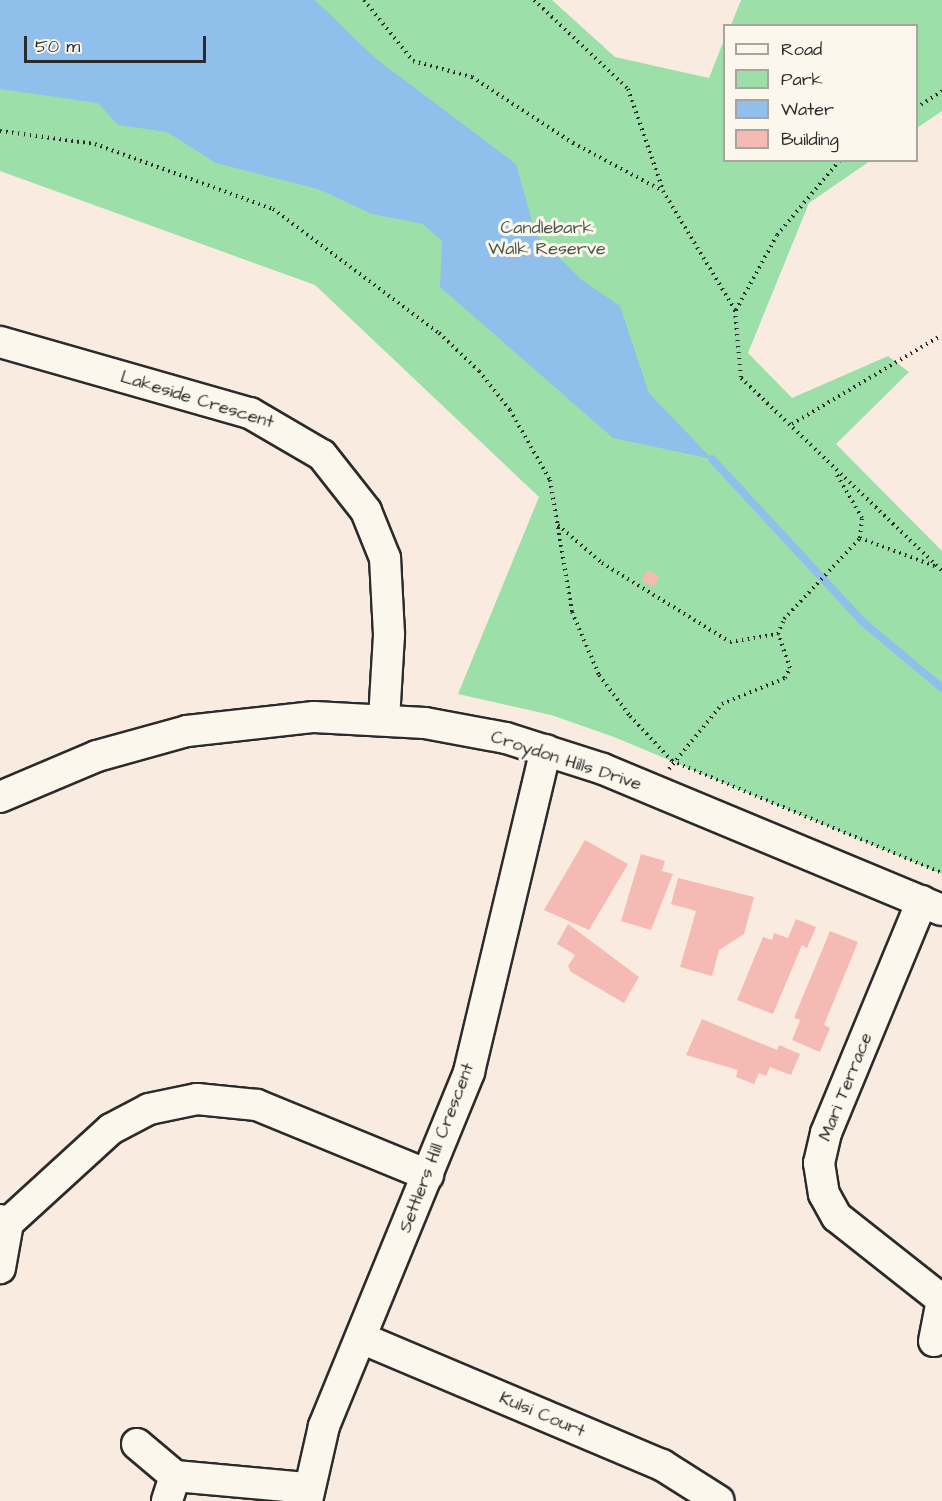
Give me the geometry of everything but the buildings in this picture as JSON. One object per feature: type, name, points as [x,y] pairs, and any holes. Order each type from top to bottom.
[{"type":"street","name":"Lakeside Crescent","points":[[0,342],[250,413],[322,455],[366,511],[385,558],[389,635],[384,718]]},
{"type":"street","name":"Croydon Hills Drive","points":[[0,797],[97,756],[187,731],[279,719],[384,718],[466,729],[546,750],[660,793],[932,906]]},
{"type":"street","name":"Settlers Hill Crescent","points":[[308,1494],[317,1446],[469,1072],[546,750]]},
{"type":"street","name":"Mari Terrace","points":[[932,906],[826,1133],[819,1163],[824,1194],[837,1217],[942,1300],[934,1341]]},
{"type":"street","points":[[0,1268],[4,1221],[111,1129],[149,1109],[197,1099],[257,1105],[428,1175]]},
{"type":"street","name":"Kulsi Court","points":[[361,1338],[662,1465],[718,1501]]},
{"type":"street","points":[[137,1444],[171,1489],[308,1494]]},
{"type":"path","points":[[364,0],[413,61],[472,77],[573,143],[663,191]]},
{"type":"path","points":[[534,0],[628,89],[663,191],[735,310],[741,378],[792,424],[831,467],[942,571]]},
{"type":"path","points":[[918,107],[942,91]]},
{"type":"path","points":[[1,129],[95,144],[273,209],[439,333],[479,371],[550,480],[572,612],[599,675],[672,761],[942,873]]},
{"type":"path","points":[[735,310],[777,235],[838,162]]},
{"type":"path","points":[[792,424],[942,335]]},
{"type":"path","points":[[660,793],[672,761],[722,704],[785,678],[790,668],[778,634],[784,619],[845,557],[860,538],[861,518],[831,467]]},
{"type":"path","points":[[556,524],[602,562],[730,642],[778,634]]},
{"type":"path","points":[[860,538],[938,566]]},
{"type":"green space","name":"Candlebark Walk Reserve","points":[[0,0],[552,0],[615,57],[709,78],[723,43],[723,162],[869,162],[809,203],[748,353],[792,398],[888,356],[909,372],[836,444],[942,551],[942,874],[614,737],[551,715],[458,694],[539,497],[315,285],[0,171]]},
{"type":"green space","points":[[741,0],[942,0],[942,111],[918,127],[918,24],[731,24]]},
{"type":"water","points":[[0,0],[315,0],[375,58],[516,164],[536,235],[582,280],[620,306],[649,393],[712,459],[613,438],[440,287],[442,241],[423,224],[372,214],[318,189],[216,163],[167,132],[118,125],[98,103],[0,89]]},
{"type":"waterway","points":[[712,459],[864,623],[942,688]]}]
